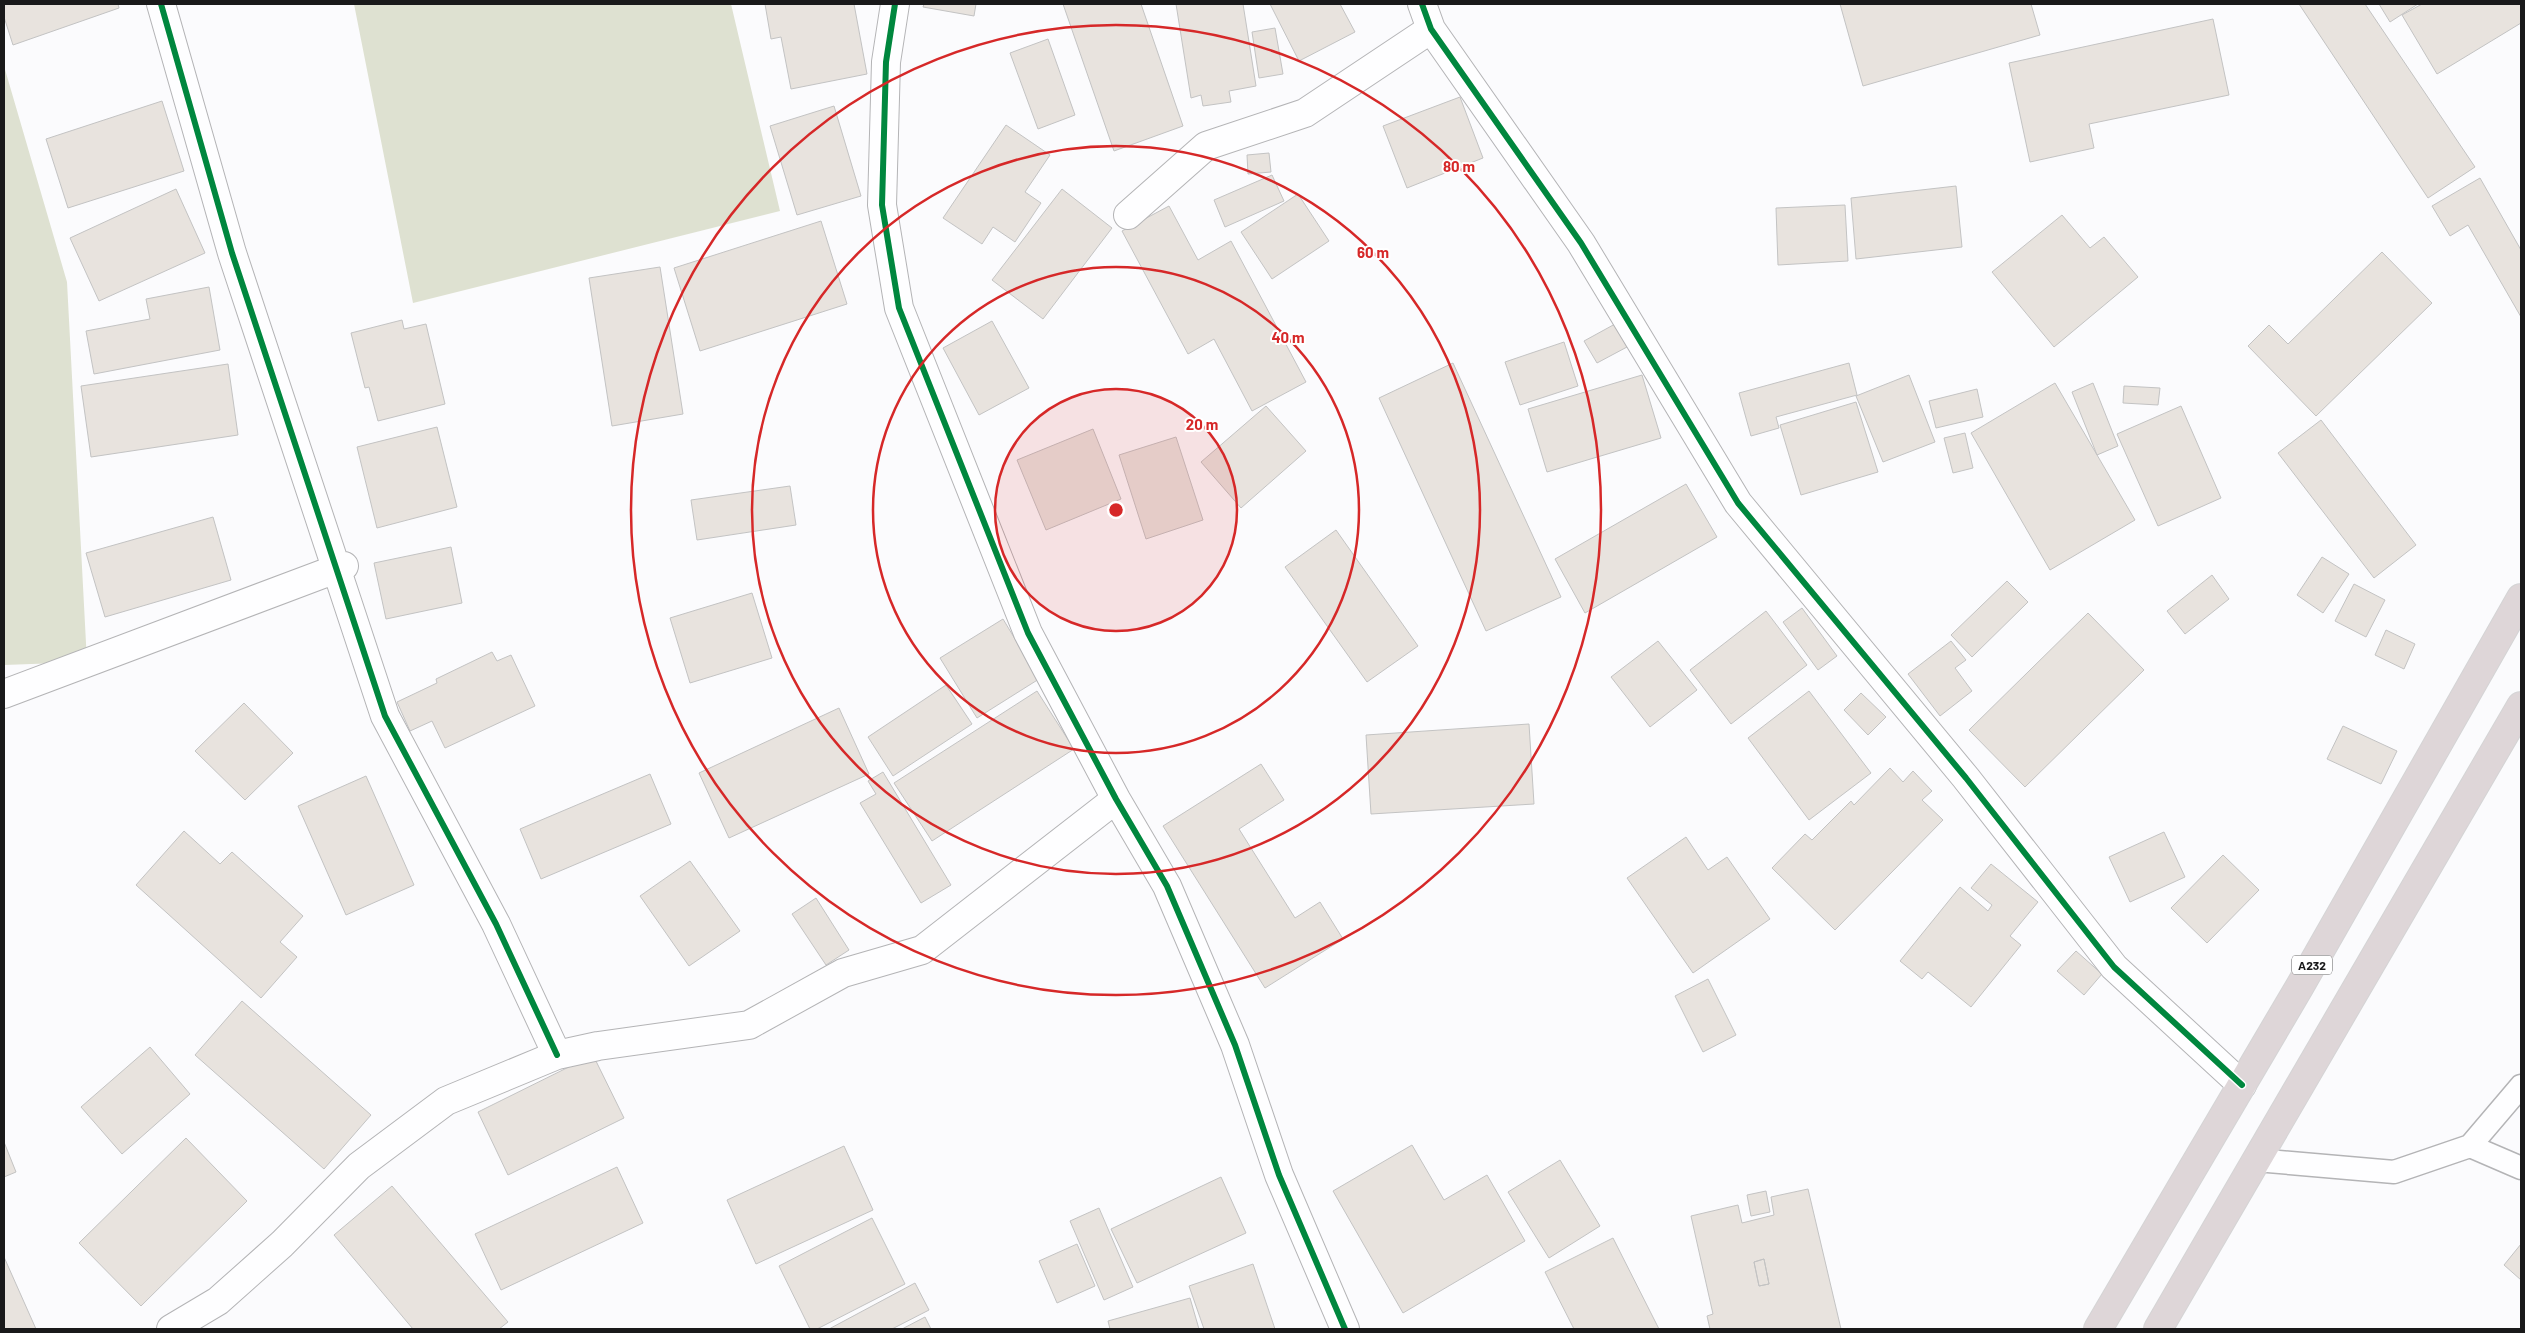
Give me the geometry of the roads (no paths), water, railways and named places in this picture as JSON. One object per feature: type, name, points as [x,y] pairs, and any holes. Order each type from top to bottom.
[{"type":"highway","name":"A232","points":[[2098,1329],[2242,1086],[2521,598]]},
{"type":"highway","points":[[2158,1329],[2521,706]]},
{"type":"street","points":[[161,4],[232,253],[384,716],[496,924],[557,1055]]},
{"type":"street","points":[[895,4],[886,62],[882,205],[899,308],[1028,633],[1116,799],[1171,895],[1235,1045],[1279,1175],[1345,1329]]},
{"type":"street","points":[[1128,215],[1206,146],[1304,113],[1426,16],[1581,243],[1738,503],[1966,778],[2114,966],[2242,1086]]},
{"type":"street","points":[[4,694],[344,566]]},
{"type":"street","points":[[171,1329],[218,1301],[282,1244],[359,1166],[446,1101],[557,1055],[598,1046],[749,1025],[843,973],[922,950],[1116,799]]},
{"type":"lane","points":[[2256,1160],[2394,1172],[2470,1146],[2521,1086]]},
{"type":"lane","points":[[2470,1146],[2521,1168]]}]
